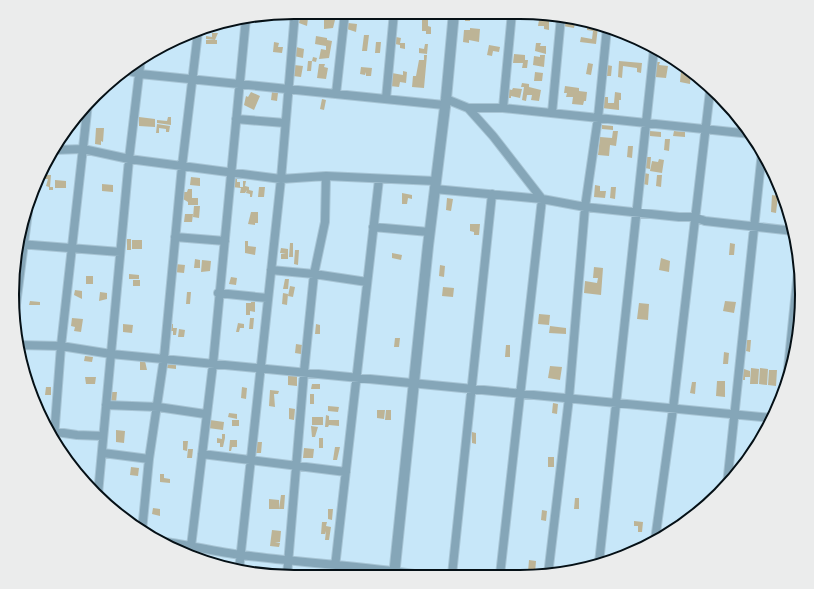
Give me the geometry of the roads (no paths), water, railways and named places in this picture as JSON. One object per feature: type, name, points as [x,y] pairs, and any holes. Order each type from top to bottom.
[{"type":"street","points":[[240,565],[281,179],[294,19]]},
{"type":"street","points":[[336,94],[344,19]]},
{"type":"street","points":[[386,99],[393,19]]},
{"type":"street","points":[[395,570],[429,232],[453,19]]},
{"type":"street","points":[[504,108],[511,19]]},
{"type":"street","points":[[552,113],[561,22]]},
{"type":"street","points":[[190,549],[225,241],[245,23]]},
{"type":"street","points":[[549,568],[569,398],[585,207],[598,118],[606,33]]},
{"type":"street","points":[[143,525],[149,459],[158,407],[164,358],[182,166],[197,37]]},
{"type":"street","points":[[600,558],[653,54]]},
{"type":"street","points":[[99,488],[129,160],[141,65]]},
{"type":"street","points":[[132,72],[140,74],[386,99],[445,102],[468,108],[504,108],[743,133]]},
{"type":"street","points":[[656,534],[710,96]]},
{"type":"street","points":[[468,108],[493,136],[542,199],[501,570]]},
{"type":"street","points":[[54,428],[87,113]]},
{"type":"street","points":[[236,119],[285,123]]},
{"type":"street","points":[[60,150],[83,149],[129,160],[281,179],[326,176],[379,179],[435,185],[492,194],[542,199],[585,207],[636,211],[679,217],[694,217],[705,221],[788,230]]},
{"type":"street","points":[[728,474],[761,162]]},
{"type":"street","points":[[288,570],[304,372],[314,274],[325,222],[326,176]]},
{"type":"street","points":[[334,570],[379,179]]},
{"type":"street","points":[[453,570],[492,194]]},
{"type":"street","points":[[374,226],[429,232]]},
{"type":"street","points":[[175,237],[225,241]]},
{"type":"street","points":[[23,244],[120,252]]},
{"type":"street","points":[[271,270],[314,274],[367,282]]},
{"type":"street","points":[[218,293],[268,298]]},
{"type":"street","points":[[790,347],[794,307]]},
{"type":"street","points":[[24,345],[61,346],[111,354],[766,417]]},
{"type":"street","points":[[106,405],[158,407],[206,414]]},
{"type":"street","points":[[57,433],[103,436]]},
{"type":"street","points":[[102,453],[149,459]]},
{"type":"street","points":[[202,454],[346,472]]},
{"type":"street","points":[[176,543],[241,555],[289,561],[335,564],[375,570]]}]
